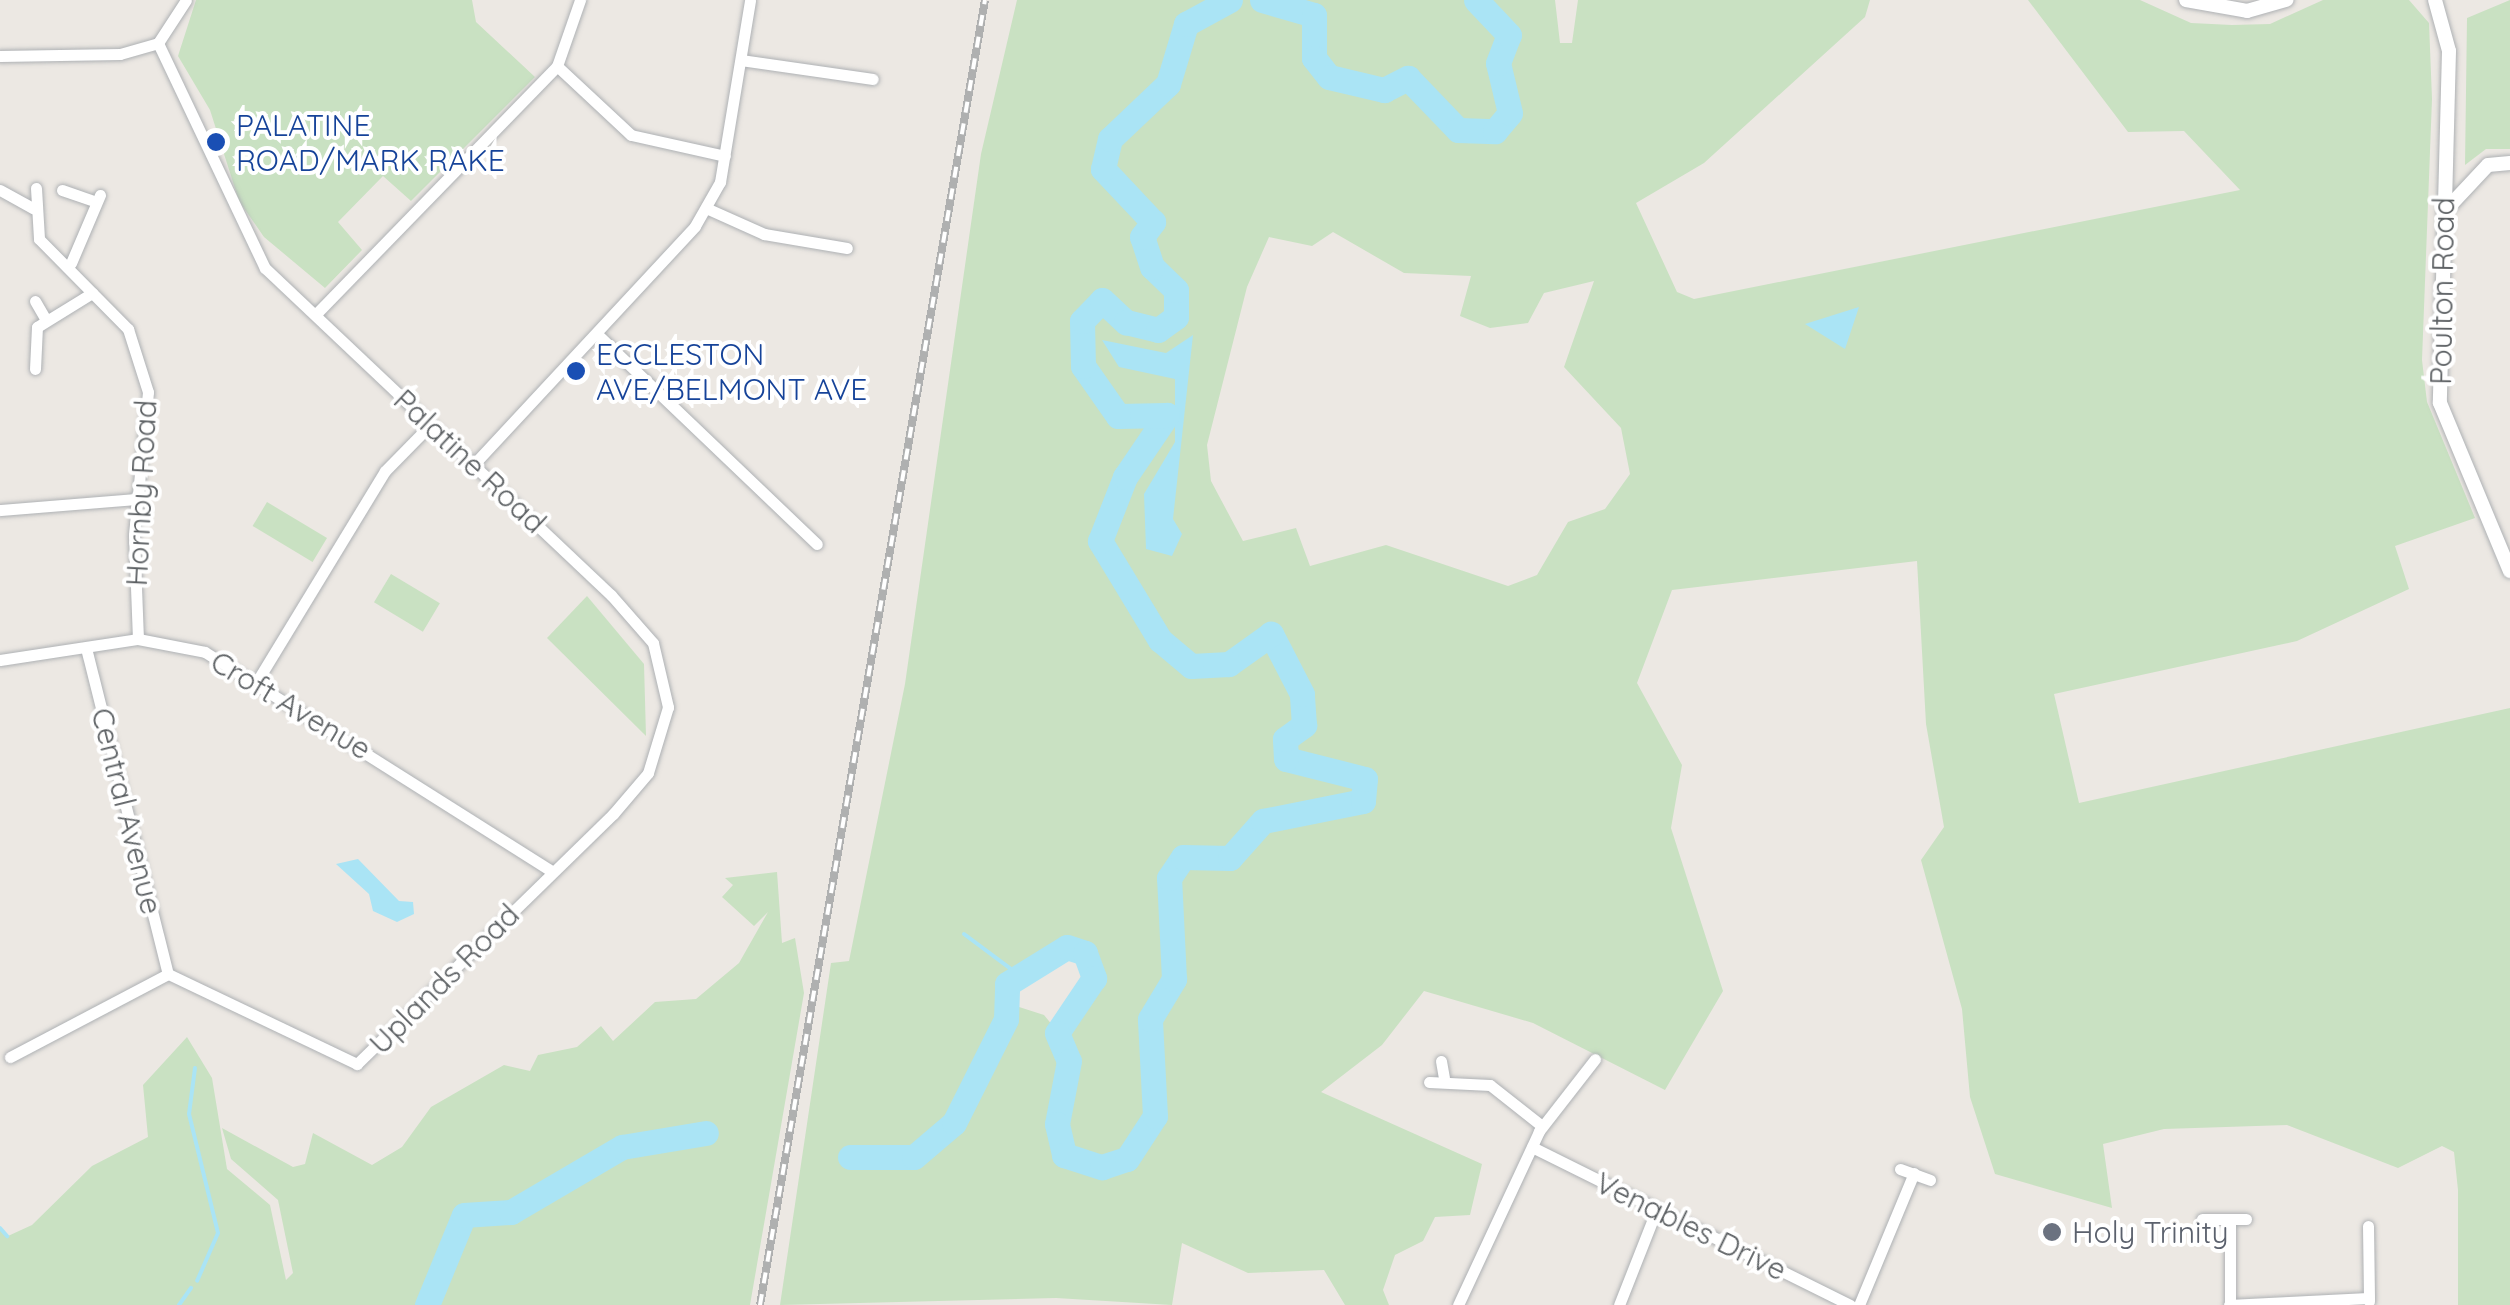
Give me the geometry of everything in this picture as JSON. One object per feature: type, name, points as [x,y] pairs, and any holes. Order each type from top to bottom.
[{"type":"street","points":[[0,56],[120,54],[158,43],[186,0]]},
{"type":"street","points":[[316,313],[558,66],[580,0]]},
{"type":"street","points":[[475,463],[597,334],[706,208],[725,156],[750,0]]},
{"type":"street","points":[[2186,0],[2247,11],[2286,0]]},
{"type":"street","name":"Poulton Road","points":[[2435,0],[2449,52],[2440,404],[2510,571]]},
{"type":"street","name":"Palatine Road","points":[[158,43],[202,123],[245,237],[430,425],[475,463],[611,595],[653,643],[665,678],[666,729],[648,773],[550,871]]},
{"type":"street","points":[[742,60],[873,78]]},
{"type":"street","points":[[558,66],[631,136],[725,156]]},
{"type":"street","points":[[2444,212],[2488,165],[2510,164]]},
{"type":"street","points":[[1,196],[33,208],[36,188]]},
{"type":"street","points":[[62,190],[96,197],[88,237],[70,263]]},
{"type":"street","name":"Hornby Road","points":[[33,208],[39,238],[70,263],[92,293],[128,329],[148,392],[137,499],[138,639]]},
{"type":"street","points":[[706,208],[764,234],[847,248]]},
{"type":"street","points":[[36,369],[37,327],[92,293]]},
{"type":"street","points":[[35,300],[46,320]]},
{"type":"street","points":[[597,334],[801,520],[817,544]]},
{"type":"street","points":[[259,678],[385,471],[430,425]]},
{"type":"street","points":[[0,510],[137,499]]},
{"type":"street","name":"Croft Avenue","points":[[0,660],[138,639],[183,644],[259,678],[550,871]]},
{"type":"street","name":"Central Avenue","points":[[86,648],[168,974]]},
{"type":"street","name":"Uplands Road","points":[[168,974],[357,1064],[550,871]]},
{"type":"street","points":[[10,1057],[168,974]]},
{"type":"street","points":[[1458,1305],[1542,1126],[1595,1058]]},
{"type":"street","points":[[1442,1061],[1444,1078]]},
{"type":"street","points":[[1429,1082],[1444,1078],[1490,1085],[1542,1126]]},
{"type":"street","name":"Venables Drive","points":[[1532,1147],[1850,1305]]},
{"type":"street","points":[[1900,1169],[1930,1180]]},
{"type":"street","points":[[1859,1305],[1914,1173]]},
{"type":"street","points":[[1619,1305],[1656,1211]]},
{"type":"street","points":[[2202,1219],[2246,1220]]},
{"type":"street","points":[[2230,1220],[2230,1305],[2369,1301],[2368,1226]]},
{"type":"green space","points":[[196,0],[472,0],[476,22],[535,77],[411,201],[383,176],[338,222],[362,250],[325,288],[264,237],[239,201],[210,110],[178,56]]},
{"type":"green space","points":[[1017,0],[1555,0],[1560,43],[1572,43],[1578,0],[1870,0],[1865,17],[1704,163],[1636,203],[1677,292],[1694,299],[2240,190],[2184,131],[2128,132],[2028,0],[2140,0],[2191,23],[2232,25],[2270,24],[2323,0],[2409,0],[2429,23],[2432,99],[2422,360],[2427,402],[2475,518],[2395,546],[2409,589],[2297,641],[2054,694],[2079,803],[2510,708],[2510,1305],[2458,1305],[2458,1190],[2454,1152],[2442,1146],[2398,1168],[2287,1125],[2164,1129],[2103,1144],[2112,1208],[1995,1174],[1970,1097],[1962,1009],[1921,860],[1944,827],[1926,724],[1917,561],[1672,590],[1637,683],[1682,765],[1671,828],[1723,991],[1665,1090],[1533,1023],[1424,991],[1382,1045],[1321,1092],[1482,1164],[1470,1215],[1435,1217],[1423,1241],[1395,1255],[1383,1290],[1389,1305],[1345,1305],[1324,1270],[1248,1273],[1182,1243],[1172,1305],[1056,1298],[780,1305],[831,963],[849,961],[905,684],[981,154]],"holes":[[[1333,232],[1404,273],[1471,276],[1460,316],[1490,328],[1528,323],[1544,293],[1594,281],[1564,367],[1621,428],[1630,474],[1605,509],[1568,522],[1537,575],[1508,586],[1386,545],[1310,566],[1296,528],[1243,541],[1211,481],[1207,445],[1247,287],[1269,237],[1312,246]],[[1066,947],[1085,953],[1094,978],[1058,1032],[1044,1015],[1007,1003],[1007,984]]]},
{"type":"green space","points":[[2510,0],[2510,149],[2486,149],[2465,165],[2467,18]]},
{"type":"green space","points":[[267,502],[327,538],[313,562],[253,526]]},
{"type":"green space","points":[[391,574],[440,603],[423,632],[374,602]]},
{"type":"green space","points":[[587,596],[644,664],[646,736],[547,638]]},
{"type":"green space","points":[[777,872],[782,943],[795,938],[804,993],[750,1305],[0,1305],[0,1228],[8,1236],[32,1225],[92,1166],[148,1137],[143,1085],[187,1037],[212,1078],[227,1169],[270,1205],[286,1280],[293,1273],[278,1200],[231,1159],[222,1128],[293,1167],[305,1164],[313,1133],[372,1165],[402,1147],[431,1107],[504,1065],[530,1071],[538,1055],[577,1047],[601,1026],[613,1041],[655,1002],[696,999],[739,963],[768,912],[754,926],[722,897],[733,885],[725,878]]},
{"type":"water","points":[[1859,307],[1845,349],[1805,324]]},
{"type":"water","points":[[1193,335],[1173,519],[1182,534],[1172,556],[1146,549],[1144,494],[1175,442],[1175,379],[1119,367],[1102,340],[1166,353]]},
{"type":"water","points":[[358,859],[399,901],[413,902],[414,914],[397,922],[373,911],[369,894],[336,864]]},
{"type":"waterway","points":[[850,1157],[914,1157],[954,1123],[1006,1019],[1007,984],[1067,947],[1085,953],[1094,978],[1057,1033],[1069,1061],[1057,1124],[1064,1155],[1102,1167],[1127,1159],[1155,1116],[1150,1019],[1174,979],[1169,878],[1183,857],[1230,858],[1263,821],[1363,801],[1365,779],[1286,759],[1285,739],[1304,725],[1302,694],[1271,634],[1229,664],[1191,666],[1160,640],[1100,541],[1125,477],[1167,415],[1118,416],[1083,366],[1082,321],[1102,300],[1126,322],[1158,330],[1176,317],[1176,290],[1152,267],[1142,237],[1153,222],[1103,169],[1110,139],[1168,84],[1186,24],[1230,0]]},
{"type":"waterway","points":[[1262,0],[1314,15],[1314,58],[1329,77],[1384,90],[1408,78],[1458,130],[1495,131],[1510,113],[1498,63],[1509,35],[1476,0]]},
{"type":"waterway","points":[[964,934],[1019,975]]},
{"type":"waterway","points":[[195,1068],[189,1114],[218,1233],[197,1281]]},
{"type":"waterway","points":[[427,1305],[464,1215],[511,1212],[622,1147],[706,1133]]},
{"type":"waterway","points":[[0,1228],[7,1236]]},
{"type":"waterway","points":[[179,1305],[191,1288]]},
{"type":"railway","points":[[760,1305],[985,0]]},
{"type":"place","name":"PALATINE ROAD/MARK RAKE","points":[[216,142]]},
{"type":"place","name":"ECCLESTON AVE/BELMONT AVE","points":[[576,371]]},
{"type":"place","name":"Holy Trinity","points":[[2052,1232]]}]
